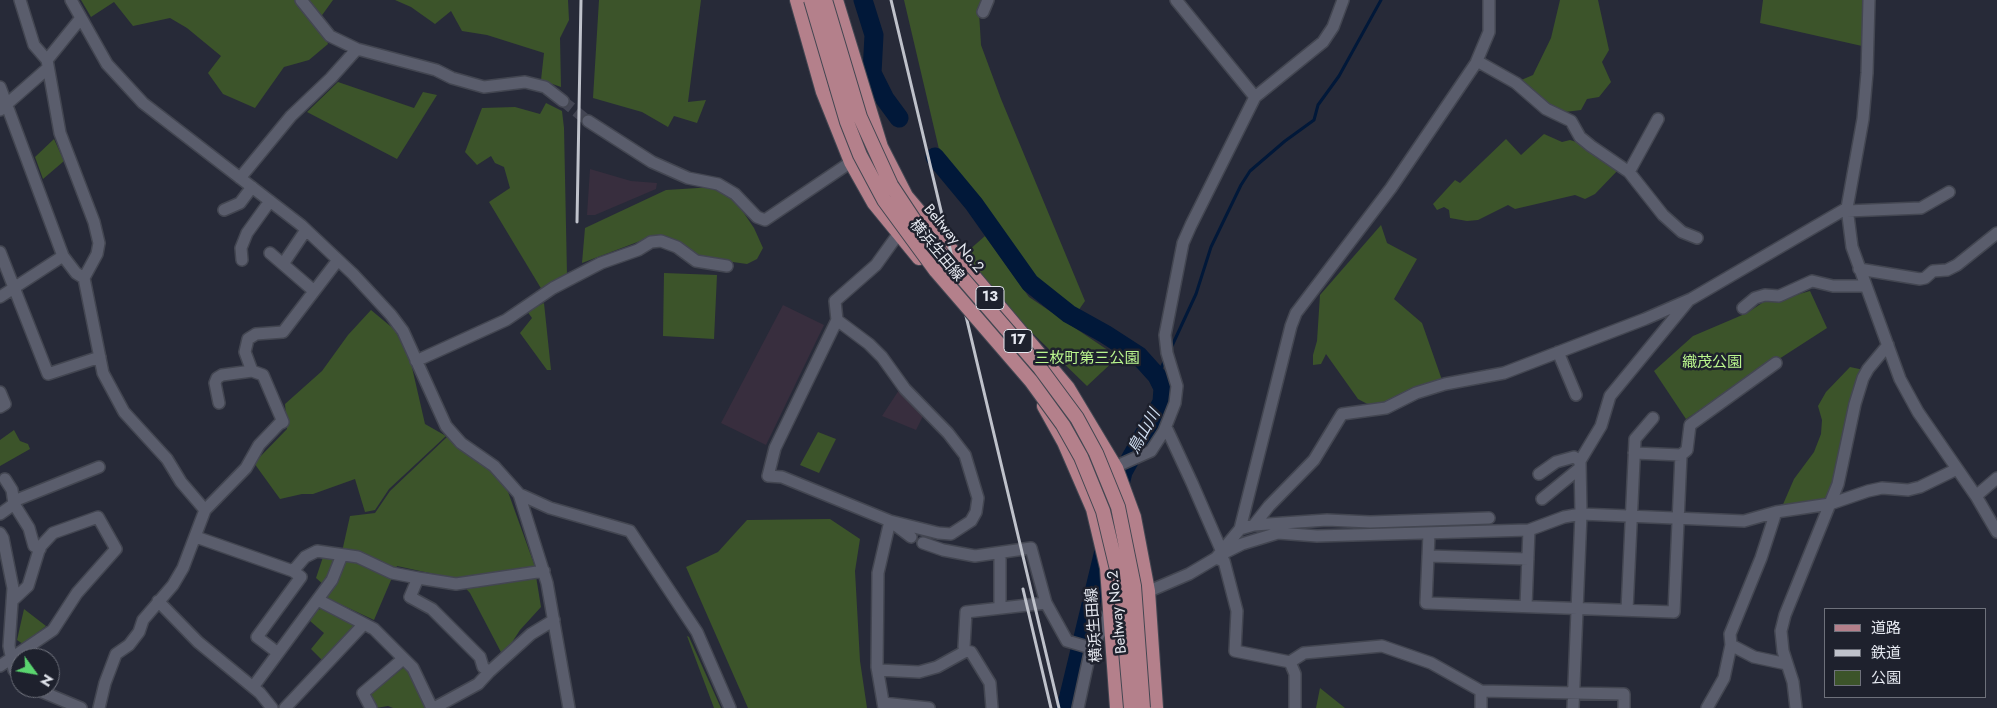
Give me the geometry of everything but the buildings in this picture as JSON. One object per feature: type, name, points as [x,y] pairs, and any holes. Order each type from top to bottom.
[{"type":"main road","name":"横浜生田線","points":[[797,0],[824,92],[851,162],[874,202],[926,268],[1006,354],[1034,389],[1064,442],[1093,509],[1107,568],[1117,708]]},
{"type":"main road","name":"Beltway No.2","points":[[811,0],[847,122],[860,155],[884,200],[936,271],[1031,381],[1063,425],[1081,457],[1103,511],[1120,582],[1131,708]]},
{"type":"main road","name":"Beltway No.2","points":[[825,0],[860,117],[891,185],[920,229],[1040,368],[1077,418],[1096,453],[1118,507],[1134,586],[1144,708]]},
{"type":"main road","name":"横浜生田線","points":[[836,0],[881,147],[906,196],[1068,388],[1116,468],[1134,518],[1148,591],[1156,708]]},
{"type":"street","points":[[20,0],[34,45],[48,64],[60,134],[94,222],[99,242],[97,254],[84,278],[107,384],[124,412],[167,459],[181,482],[205,510]]},
{"type":"street","points":[[71,0],[107,64],[143,103],[306,230],[338,260],[403,331],[446,426],[461,443],[494,466],[519,494],[544,571],[569,708]]},
{"type":"street","points":[[301,0],[330,36],[357,49],[436,70],[452,78],[484,88],[525,82],[545,87],[563,101]]},
{"type":"street","points":[[983,12],[988,0]]},
{"type":"street","points":[[1176,0],[1255,97]]},
{"type":"street","points":[[1081,481],[1116,468],[1151,451],[1166,427],[1175,404],[1177,386],[1167,353],[1164,335],[1184,244],[1255,97],[1323,42],[1333,27],[1344,0]]},
{"type":"street","points":[[1219,555],[1240,529],[1296,312],[1392,188],[1478,61],[1489,32],[1489,0]]},
{"type":"street","points":[[1868,0],[1867,73],[1863,119],[1847,209],[1852,247],[1900,379],[1918,412],[1976,496],[1992,514],[1997,532]]},
{"type":"street","points":[[3,108],[48,64],[81,18]]},
{"type":"street","points":[[240,178],[291,116],[331,78],[357,49]]},
{"type":"street","points":[[1478,61],[1516,83],[1546,109],[1571,121],[1580,137],[1629,172],[1663,215],[1682,232],[1696,238]]},
{"type":"street","points":[[0,87],[3,108],[63,256],[76,273],[84,278]]},
{"type":"street","points":[[1629,172],[1658,119]]},
{"type":"street","points":[[588,121],[652,162],[688,178],[718,184],[736,194],[757,217],[765,220],[851,162]]},
{"type":"street","points":[[224,210],[240,203],[252,187]]},
{"type":"street","points":[[1254,525],[1269,506],[1314,460],[1342,414],[1386,408],[1416,393],[1445,384],[1504,373],[1690,299],[1847,209],[1920,208],[1949,192]]},
{"type":"street","points":[[242,260],[241,248],[247,233],[270,201]]},
{"type":"street","points":[[282,264],[306,230]]},
{"type":"street","points":[[837,320],[869,344],[882,357],[905,389],[948,433],[965,455],[978,498],[976,512],[971,521],[951,534],[938,534],[890,521],[782,477],[768,476],[775,448],[837,320],[835,300],[876,265],[899,233]]},
{"type":"street","points":[[1859,269],[1920,279],[1925,278],[1933,271],[1947,270],[1957,265],[1997,234]]},
{"type":"street","points":[[416,361],[506,320],[553,288],[601,263],[638,250],[651,242],[661,241],[677,247],[696,261],[727,266]]},
{"type":"street","points":[[0,252],[48,374],[100,357]]},
{"type":"street","points":[[270,253],[314,291]]},
{"type":"street","points":[[0,297],[63,256]]},
{"type":"street","points":[[252,371],[245,352],[248,340],[256,334],[283,332],[338,260]]},
{"type":"street","points":[[1743,308],[1755,298],[1765,295],[1779,296],[1812,281],[1833,286],[1866,286]]},
{"type":"street","points":[[1542,500],[1580,464],[1601,426],[1610,396],[1690,299]]},
{"type":"street","points":[[1796,708],[1781,631],[1785,615],[1830,504],[1845,460],[1855,404],[1863,378],[1888,345]]},
{"type":"street","points":[[1558,352],[1576,395]]},
{"type":"street","points":[[1634,453],[1681,454],[1687,450],[1690,425],[1776,364]]},
{"type":"street","points":[[99,708],[105,683],[116,654],[129,645],[139,632],[143,620],[173,585],[196,537],[205,510],[246,468],[259,444],[279,424],[284,422],[263,375],[252,371],[222,375],[216,378],[215,383],[219,403]]},
{"type":"street","points":[[0,392],[5,404],[0,407]]},
{"type":"street","points":[[1628,610],[1635,439],[1653,418]]},
{"type":"street","points":[[1166,427],[1192,483],[1219,555],[1224,561],[1237,611],[1235,651],[1290,662],[1304,653],[1382,646],[1431,663],[1482,691],[1624,694],[1624,708]]},
{"type":"street","points":[[1429,534],[1426,602],[1674,612],[1681,454]]},
{"type":"street","points":[[1539,474],[1556,462],[1574,457],[1580,464],[1581,514],[1573,708]]},
{"type":"street","points":[[0,514],[14,503],[99,467]]},
{"type":"street","points":[[1078,708],[1092,648],[1105,625],[1110,607],[1189,574],[1219,555],[1242,544],[1278,533],[1317,536],[1529,530],[1564,517],[1581,514],[1744,521],[1776,512],[1830,504],[1882,488],[1908,490],[1957,469]]},
{"type":"street","points":[[1976,496],[1997,478]]},
{"type":"street","points":[[5,479],[12,490],[14,503],[29,528],[34,546],[40,549]]},
{"type":"street","points":[[519,494],[558,511],[630,531],[698,632],[730,708]]},
{"type":"street","points":[[1707,708],[1724,678],[1731,645],[1730,634],[1761,558],[1776,512]]},
{"type":"street","points":[[12,601],[28,586],[40,549],[53,533],[98,517],[116,549],[77,593],[54,630],[24,648]]},
{"type":"street","points":[[1240,529],[1254,525],[1327,520],[1370,522],[1489,518]]},
{"type":"street","points":[[890,521],[911,538]]},
{"type":"street","points":[[890,521],[878,573],[878,670],[883,706],[928,708]]},
{"type":"street","points":[[1526,606],[1529,530]]},
{"type":"street","points":[[0,533],[3,538],[13,588],[10,648]]},
{"type":"street","points":[[196,537],[292,571],[301,577],[257,637],[278,653]]},
{"type":"street","points":[[923,543],[943,550],[975,556],[1000,554],[1031,548],[1046,603],[1068,641],[1092,648]]},
{"type":"street","points":[[292,571],[305,557],[317,551],[358,557],[392,573],[456,584],[544,571]]},
{"type":"street","points":[[1000,554],[1000,607]]},
{"type":"street","points":[[253,687],[332,580],[342,555]]},
{"type":"street","points":[[1428,556],[1528,560]]},
{"type":"street","points":[[418,578],[410,597],[432,609],[480,657],[483,667],[489,672]]},
{"type":"street","points":[[318,600],[374,629],[413,668],[433,708],[478,684],[531,634],[554,620]]},
{"type":"street","points":[[158,601],[198,642],[253,687],[272,708]]},
{"type":"street","points":[[966,651],[964,647],[966,612],[1046,603]]},
{"type":"street","points":[[285,708],[364,624]]},
{"type":"street","points":[[1731,645],[1761,659],[1787,664]]},
{"type":"street","points":[[878,670],[919,672],[937,667],[966,651],[971,652],[990,682],[992,708]]},
{"type":"street","points":[[0,666],[10,657]]},
{"type":"street","points":[[371,708],[363,693],[403,659]]},
{"type":"street","points":[[1290,662],[1295,674],[1294,708]]},
{"type":"street","points":[[1481,708],[1482,691]]},
{"type":"street","points":[[58,698],[82,708]]},
{"type":"shaded area","points":[[590,169],[631,181],[657,183],[656,189],[595,215],[587,215]]},
{"type":"shaded area","points":[[783,305],[824,325],[766,445],[721,423]]},
{"type":"shaded area","points":[[899,390],[923,416],[916,430],[882,416]]},
{"type":"green space","points":[[81,0],[333,0],[320,18],[328,44],[309,60],[284,67],[255,108],[223,94],[208,73],[221,56],[187,28],[170,18],[133,26],[114,2],[91,17]]},
{"type":"green space","points":[[395,0],[568,0],[569,20],[560,38],[561,87],[541,80],[544,53],[487,35],[462,31],[451,11],[435,24],[411,7]]},
{"type":"green space","points":[[599,0],[701,0],[688,102],[706,100],[697,123],[674,116],[668,127],[642,112],[593,98]]},
{"type":"green space","points":[[904,0],[983,0],[979,12],[981,45],[1001,99],[1085,301],[1078,311],[1042,288],[1014,259],[992,219],[942,162]]},
{"type":"green space","points":[[1560,0],[1598,0],[1609,50],[1602,62],[1611,82],[1599,97],[1587,99],[1581,110],[1565,112],[1543,102],[1519,81],[1533,75],[1551,38]]},
{"type":"green space","points":[[1763,0],[1862,0],[1862,46],[1760,23]]},
{"type":"green space","points":[[338,82],[414,108],[423,92],[437,95],[397,159],[307,112]]},
{"type":"green space","points":[[546,103],[562,111],[567,275],[542,290],[489,202],[510,188],[504,167],[495,163],[491,156],[477,165],[465,152],[482,108],[515,107],[540,114]]},
{"type":"green space","points":[[1544,134],[1562,142],[1570,140],[1583,144],[1619,169],[1595,194],[1585,199],[1575,195],[1515,209],[1508,205],[1478,220],[1467,221],[1450,218],[1449,210],[1444,207],[1437,210],[1433,204],[1455,180],[1460,183],[1506,139],[1521,155]]},
{"type":"green space","points":[[54,139],[64,161],[43,179],[35,157]]},
{"type":"green space","points":[[714,187],[733,197],[754,228],[763,248],[757,259],[747,264],[697,257],[684,246],[656,235],[582,263],[585,228],[666,190]]},
{"type":"green space","points":[[1381,225],[1387,243],[1417,259],[1394,299],[1422,323],[1442,380],[1375,408],[1358,399],[1326,354],[1321,364],[1313,365],[1313,355],[1317,341],[1320,295]]},
{"type":"green space","name":"三枚町第三公園","points":[[985,236],[1029,297],[1118,357],[1087,386],[1022,323],[960,258]]},
{"type":"green space","points":[[664,273],[717,275],[714,339],[663,336]]},
{"type":"green space","name":"織茂公園","points":[[1810,291],[1827,328],[1686,419],[1654,371],[1693,336],[1747,313],[1765,301],[1774,301]]},
{"type":"green space","points":[[544,303],[551,370],[547,370],[520,333],[532,318],[527,311]]},
{"type":"green space","points":[[371,310],[395,330],[411,363],[425,424],[446,436],[389,489],[375,510],[365,512],[355,479],[313,494],[302,494],[280,499],[254,463],[287,429],[285,404],[322,371],[348,335]]},
{"type":"green space","points":[[1850,367],[1864,370],[1842,459],[1827,502],[1781,509],[1794,479],[1814,452],[1821,434],[1822,420],[1818,406],[1826,392]]},
{"type":"green space","points":[[14,430],[20,441],[28,444],[30,449],[0,466],[0,440]]},
{"type":"green space","points":[[818,432],[836,439],[819,473],[800,465]]},
{"type":"green space","points":[[447,437],[489,470],[507,489],[534,564],[541,607],[520,630],[503,656],[470,593],[457,579],[397,566],[374,620],[327,598],[335,583],[350,516],[375,513],[390,491]]},
{"type":"green space","points":[[830,519],[860,539],[855,571],[860,661],[867,708],[748,708],[686,567],[718,552],[747,520]]},
{"type":"green space","points":[[323,557],[334,558],[331,574],[324,585],[316,578]]},
{"type":"green space","points":[[325,608],[354,624],[354,627],[323,661],[311,649],[324,633],[310,621],[316,610]]},
{"type":"green space","points":[[24,609],[46,626],[23,644],[17,640]]},
{"type":"green space","points":[[687,636],[689,637],[721,708],[714,708]]},
{"type":"green space","points":[[403,668],[408,669],[426,708],[393,708],[388,706],[376,708],[367,696]]},
{"type":"green space","points":[[1320,688],[1345,708],[1316,708]]},
{"type":"waterway","name":"鳥山川","points":[[863,0],[874,35],[872,73],[885,99],[899,118]]},
{"type":"waterway","points":[[1171,348],[1196,294],[1211,247],[1241,185],[1250,171],[1285,141],[1314,120],[1318,105],[1339,76],[1381,0]]},
{"type":"waterway","name":"鳥山川","points":[[935,157],[974,204],[1030,283],[1069,314],[1139,356],[1157,376],[1163,388],[1162,402],[1123,472],[1066,708]]},
{"type":"waterway","points":[[1157,376],[1165,360]]},
{"type":"tunnel","points":[[563,101],[588,121]]},
{"type":"railway","points":[[577,222],[581,0]]},
{"type":"railway","points":[[891,0],[1059,708]]},
{"type":"railway","points":[[1023,589],[1051,708]]}]
